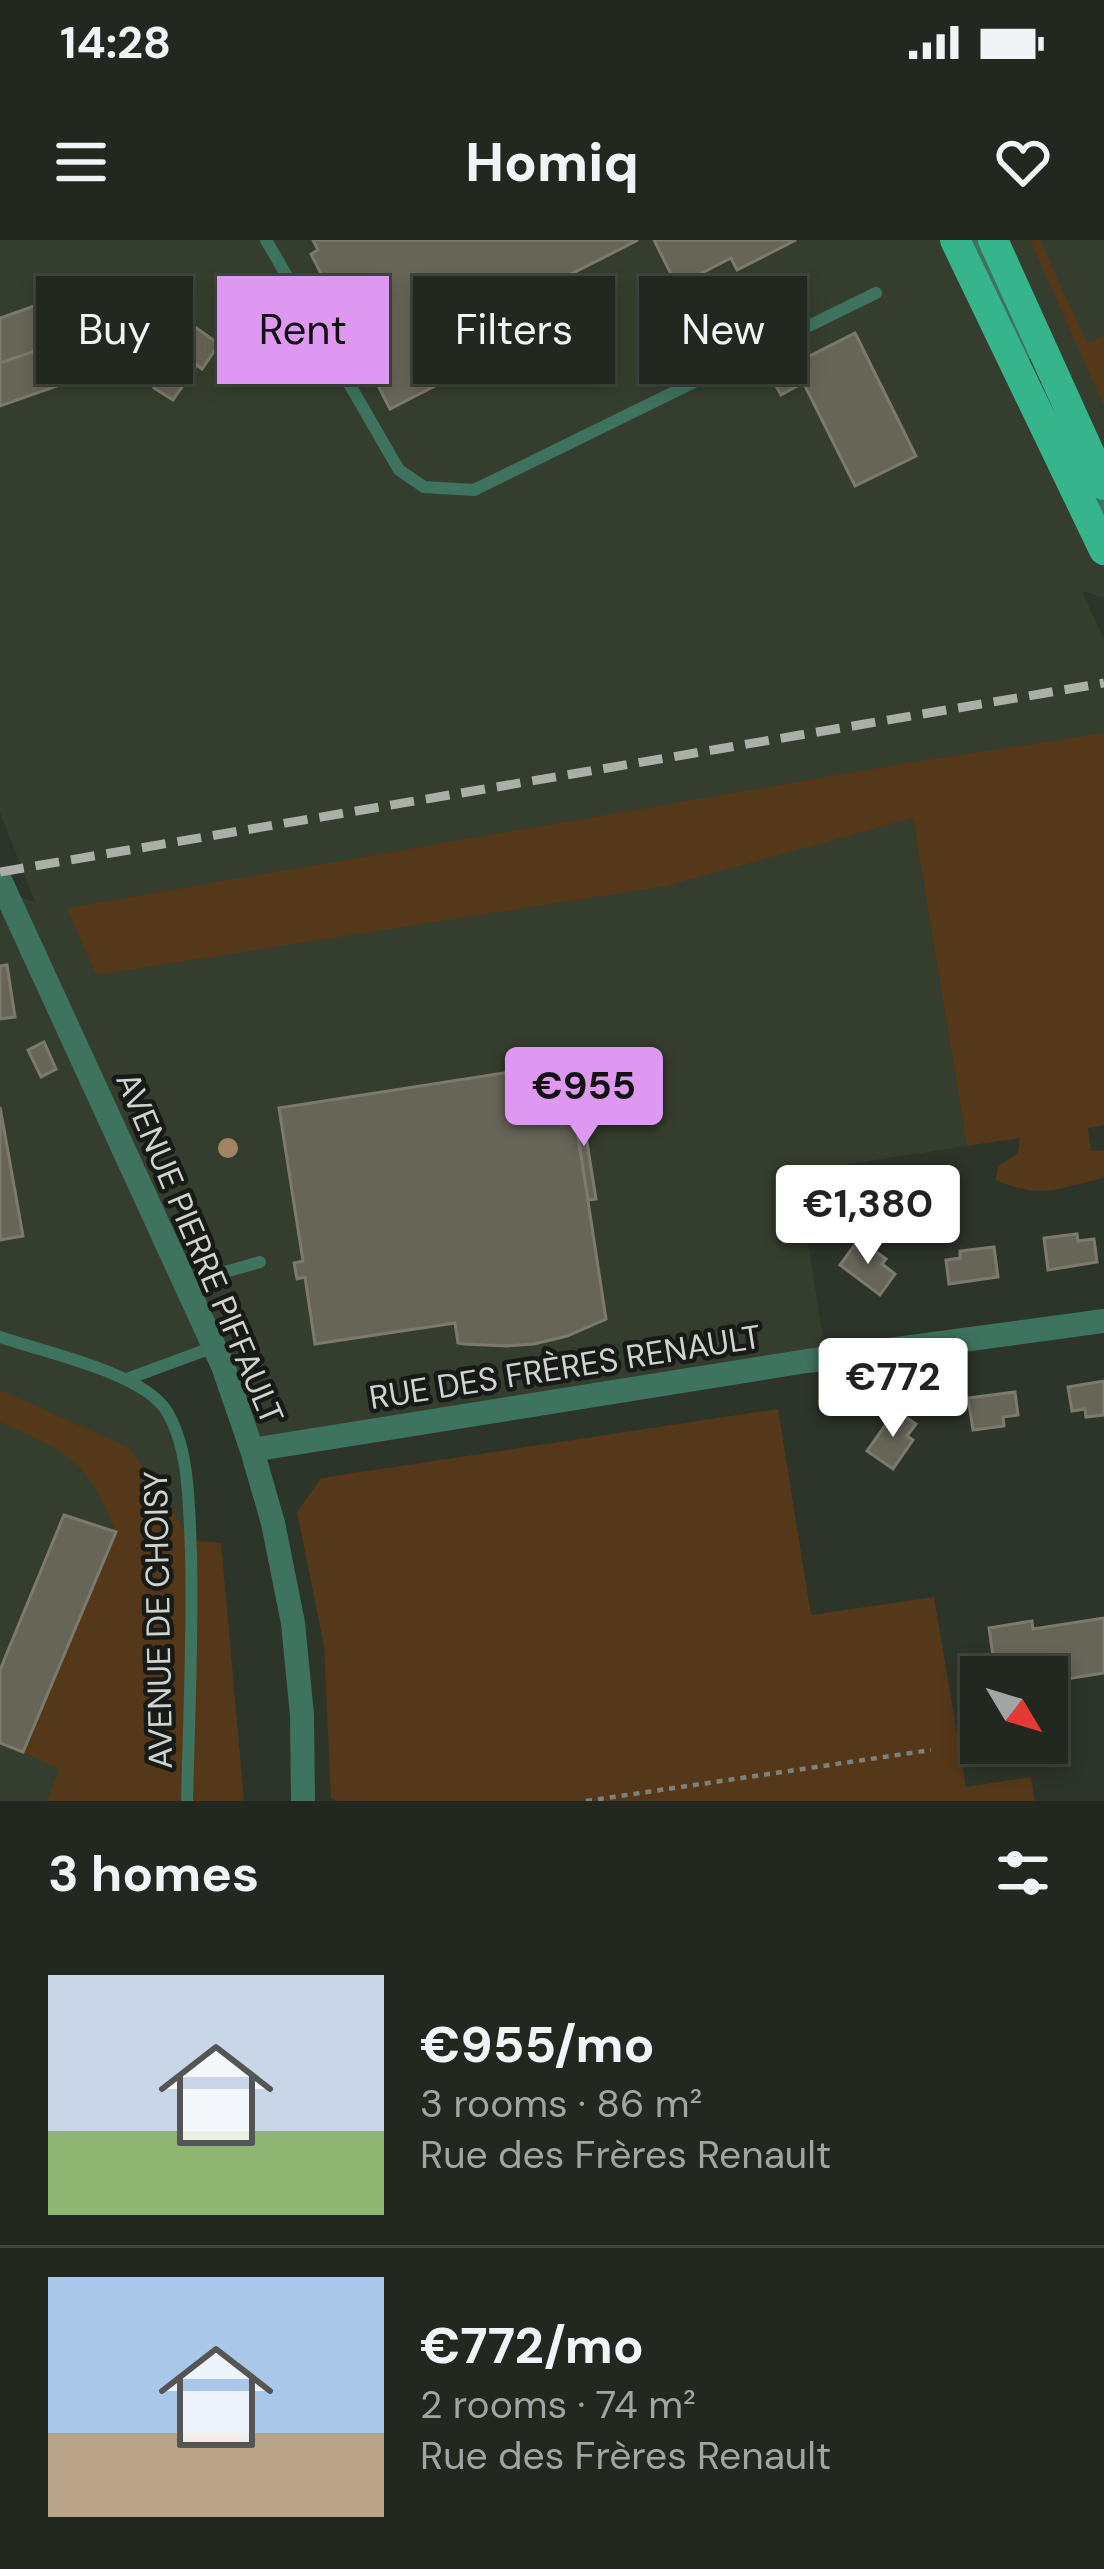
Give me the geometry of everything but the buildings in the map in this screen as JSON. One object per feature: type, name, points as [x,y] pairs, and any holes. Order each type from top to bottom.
[{"type":"main road","points":[[955,240],[1104,550]]},
{"type":"main road","points":[[990,240],[1104,485]]},
{"type":"street","name":"AVENUE PIERRE PIFFAULT","points":[[0,880],[214,1347],[251,1450],[273,1523],[293,1623],[302,1715],[303,1801]]},
{"type":"street","name":"RUE DES FRÈRES RENAULT","points":[[251,1450],[807,1361],[1104,1321]]},
{"type":"lane","points":[[266,240],[399,470],[424,487],[474,490],[876,293]]},
{"type":"lane","points":[[975,240],[1104,515]]},
{"type":"lane","points":[[192,1300],[224,1272],[260,1262]]},
{"type":"lane","name":"AVENUE DE CHOISY","points":[[0,1337],[127,1378],[165,1408],[184,1455],[192,1616],[187,1801]]},
{"type":"lane","points":[[127,1378],[214,1347]]},
{"type":"path","points":[[586,1801],[932,1750]]},
{"type":"shaded area","points":[[0,240],[1104,240],[1104,598],[1082,591],[1104,640],[1104,733],[913,818],[967,1146],[797,1172],[826,1359],[252,1450],[214,1348],[128,1378],[165,1408],[184,1455],[190,1540],[221,1543],[244,1801],[0,1801],[0,894],[35,902],[0,812]]},
{"type":"shaded area","points":[[1030,240],[1040,240],[1087,343],[1104,336],[1104,406]]},
{"type":"shaded area","points":[[1104,733],[1104,1125],[1088,1128],[1091,1151],[1104,1150],[1104,1178],[1062,1188],[1026,1190],[996,1180],[998,1166],[1018,1153],[1020,1138],[967,1146],[913,818],[666,886],[96,975],[67,908],[901,764]]},
{"type":"shaded area","points":[[0,1390],[129,1448],[190,1540],[221,1543],[244,1801],[47,1801],[59,1769],[23,1752],[116,1532],[95,1488],[73,1461],[0,1422]]},
{"type":"shaded area","points":[[778,1409],[811,1615],[934,1597],[966,1787],[1031,1777],[1035,1801],[331,1798],[324,1646],[297,1512],[321,1478]]},
{"type":"railway","points":[[0,872],[1104,683]]}]
